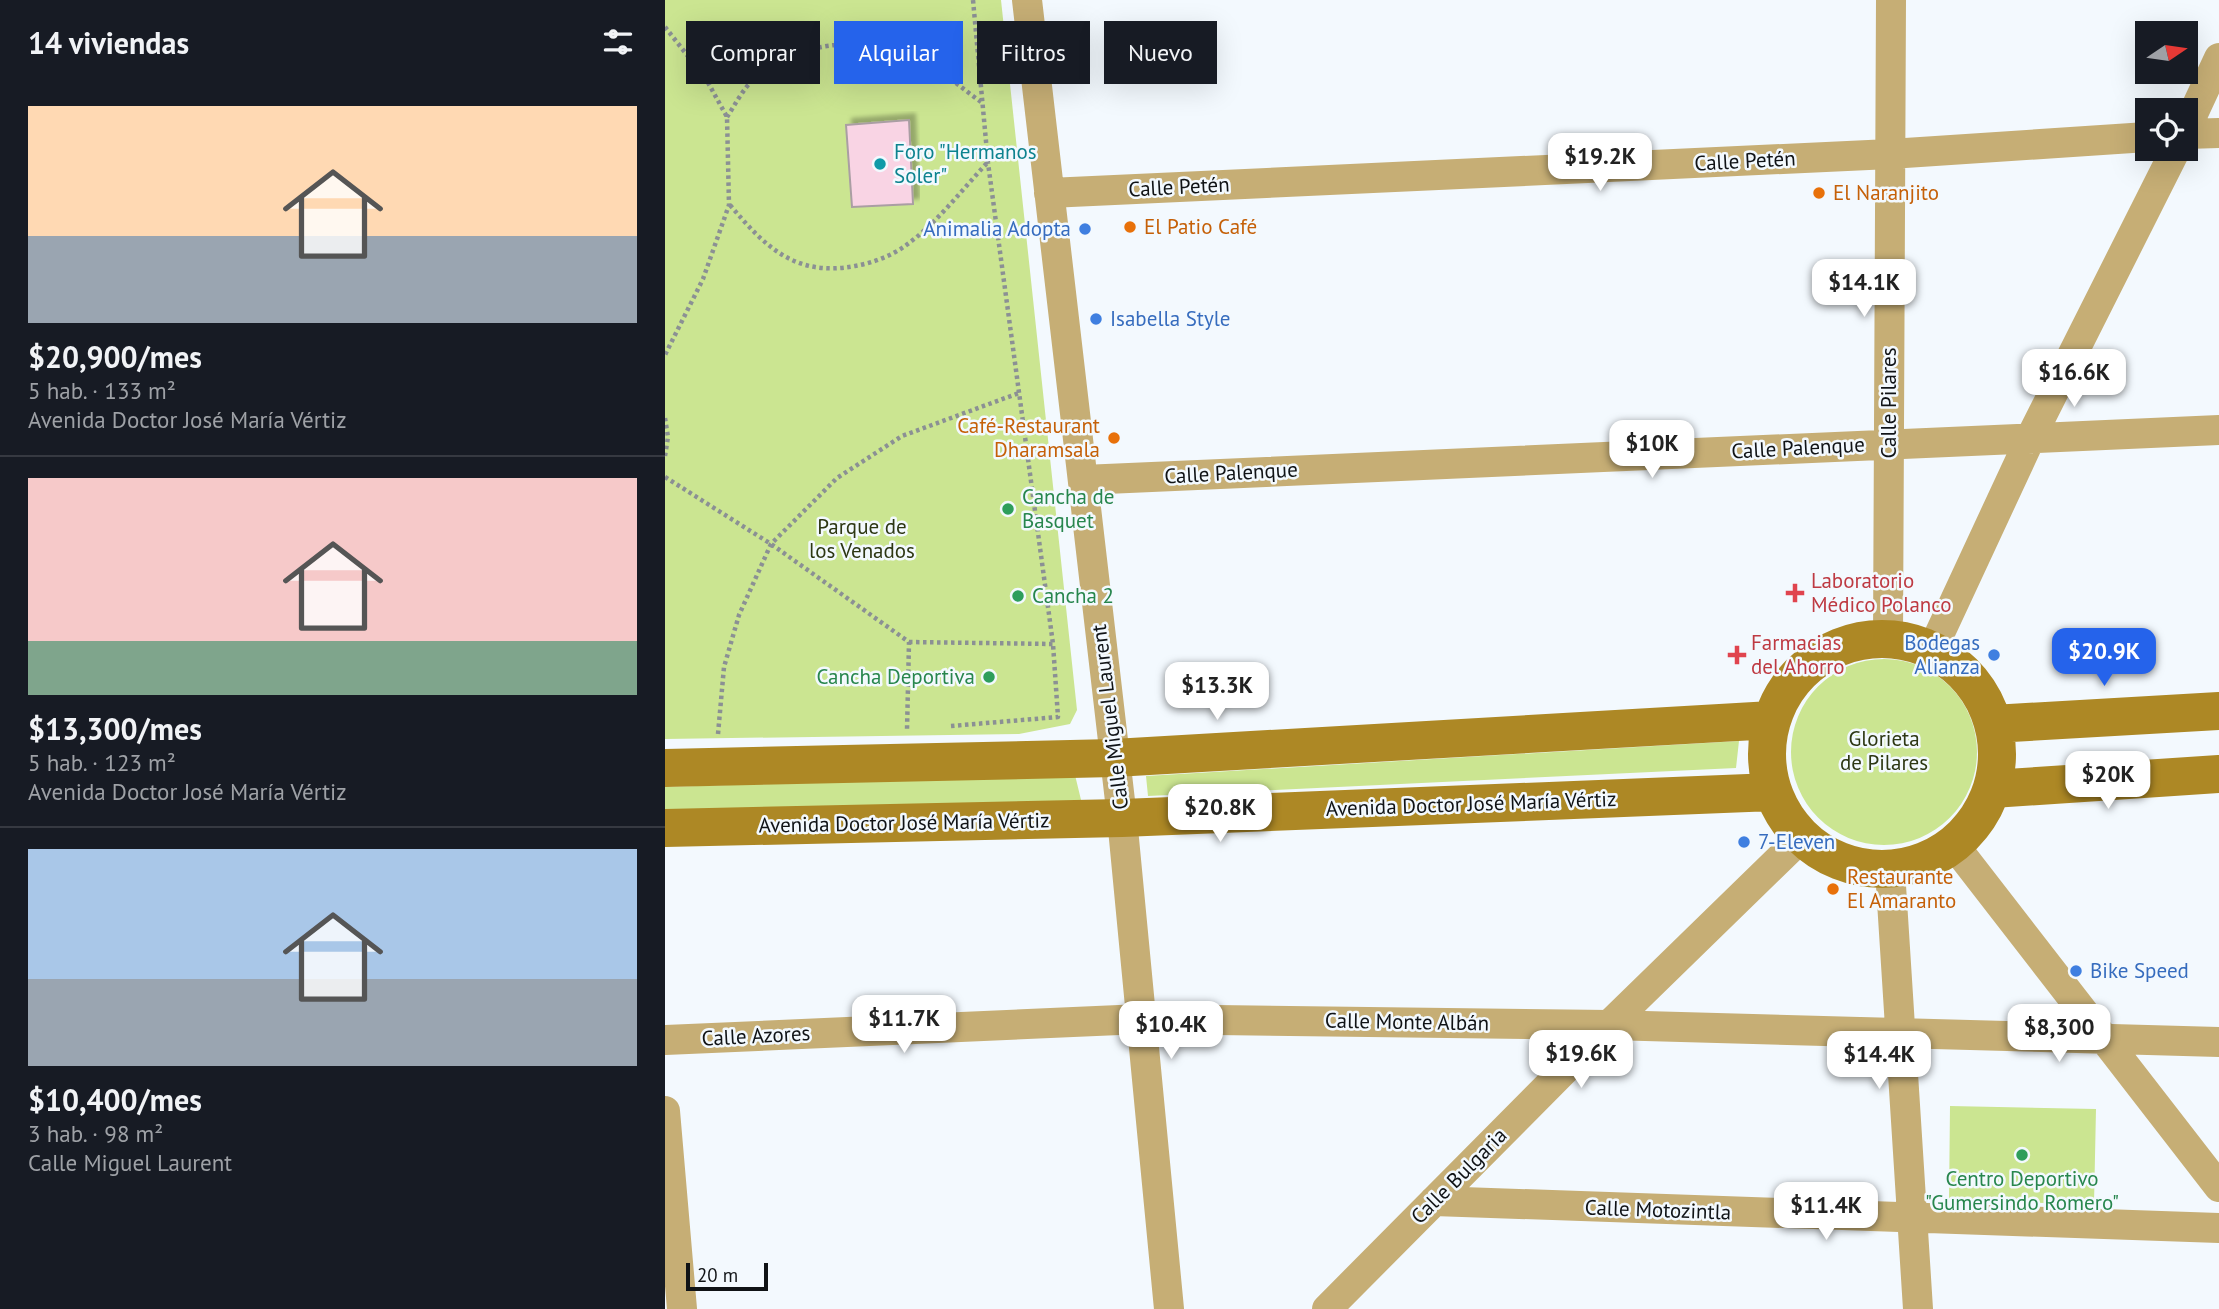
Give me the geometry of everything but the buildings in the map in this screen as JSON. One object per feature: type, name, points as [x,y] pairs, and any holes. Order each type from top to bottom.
[{"type":"main road","points":[[1888,638],[1932,650],[1959,668],[1980,694],[1993,724],[1997,746],[1992,789],[1971,829],[1954,845],[1924,862],[1890,870],[1858,867],[1828,856],[1802,837],[1785,816],[1773,792],[1767,744],[1772,720],[1784,692],[1804,668],[1829,651],[1858,640],[1888,638]]},
{"type":"main road","points":[[1993,724],[2219,711]]},
{"type":"main road","points":[[665,768],[1114,758],[1772,720]]},
{"type":"main road","points":[[1992,789],[2219,774]]},
{"type":"main road","name":"Avenida Doctor José María Vértiz","points":[[665,828],[1122,818],[1773,792]]},
{"type":"street","name":"Calle Miguel Laurent","points":[[1027,0],[1122,818],[1169,1309]]},
{"type":"street","name":"Calle Pilares","points":[[1888,638],[1891,0]]},
{"type":"street","points":[[2198,103],[2219,58]]},
{"type":"street","points":[[2198,134],[2219,133]]},
{"type":"street","name":"Calle Petén","points":[[1049,193],[1890,154],[2135,138]]},
{"type":"street","points":[[1932,650],[2031,437],[2170,161]]},
{"type":"street","name":"Calle Palenque","points":[[1083,480],[2219,430]]},
{"type":"street","name":"Calle Bulgaria","points":[[1327,1309],[1609,1025],[1802,837]]},
{"type":"street","points":[[1954,845],[2219,1187]]},
{"type":"street","points":[[1890,870],[1918,1309]]},
{"type":"street","name":"Calle Monte Albán","points":[[1142,1019],[1609,1025],[2219,1042]]},
{"type":"street","name":"Calle Azores","points":[[665,1040],[1142,1019]]},
{"type":"street","points":[[665,1111],[682,1309]]},
{"type":"street","name":"Calle Motozintla","points":[[1434,1201],[2219,1228]]},
{"type":"path","points":[[947,726],[1058,717],[1053,644],[988,163],[973,0]]},
{"type":"path","points":[[665,27],[706,79],[727,117],[729,205],[703,279],[665,355]]},
{"type":"path","points":[[727,117],[754,79],[794,55],[840,42],[878,45],[916,57],[982,103]]},
{"type":"path","points":[[729,205],[754,234],[790,261],[811,269],[843,268],[871,263],[904,247],[988,163]]},
{"type":"path","points":[[719,766],[718,739],[724,667],[739,615],[771,544],[837,478],[902,436],[1019,393]]},
{"type":"path","points":[[665,418],[668,437],[665,456]]},
{"type":"path","points":[[665,477],[771,544],[909,642],[1053,644]]},
{"type":"path","points":[[909,642],[905,730],[919,729]]},
{"type":"green space","name":"Parque de los Venados","points":[[665,0],[1001,0],[1003,21],[977,21],[977,84],[1010,84],[1077,710],[1070,724],[1019,734],[665,739]]},
{"type":"green space","name":"Glorieta de Pilares","points":[[1884,659],[1920,666],[1950,686],[1970,716],[1977,752],[1970,788],[1950,818],[1920,838],[1884,845],[1848,838],[1818,818],[1798,788],[1791,752],[1798,716],[1818,686],[1848,666]]},
{"type":"green space","points":[[1739,741],[1736,768],[1148,796],[1146,776]]},
{"type":"green space","points":[[1075,775],[1082,804],[665,813],[665,787]]},
{"type":"green space","name":"Centro Deportivo \"Gumersindo Romero\"","points":[[1950,1106],[2096,1109],[2094,1204],[1949,1201]]},
{"type":"place","name":"Foro \"Hermanos Soler\"","points":[[880,164]]},
{"type":"place","name":"El Naranjito","points":[[1819,193]]},
{"type":"place","name":"El Patio Café","points":[[1130,227]]},
{"type":"place","name":"Animalia Adopta","points":[[1085,229]]},
{"type":"place","name":"Isabella Style","points":[[1096,319]]},
{"type":"place","name":"Café-Restaurant Dharamsala","points":[[1114,438]]},
{"type":"place","name":"Cancha de Basquet","points":[[1008,509]]},
{"type":"place","name":"Laboratorio Médico Polanco","points":[[1795,593]]},
{"type":"place","name":"Cancha 2","points":[[1018,596]]},
{"type":"place","name":"Farmacias del Ahorro","points":[[1737,655]]},
{"type":"place","name":"Bodegas Alianza","points":[[1994,655]]},
{"type":"place","name":"Cancha Deportiva","points":[[989,677]]},
{"type":"place","name":"7-Eleven","points":[[1744,842]]},
{"type":"place","name":"Restaurante El Amaranto","points":[[1833,889]]},
{"type":"place","name":"Bike Speed","points":[[2076,971]]},
{"type":"place","name":"Centro Deportivo \"Gumersindo Romero\"","points":[[2022,1155]]}]
